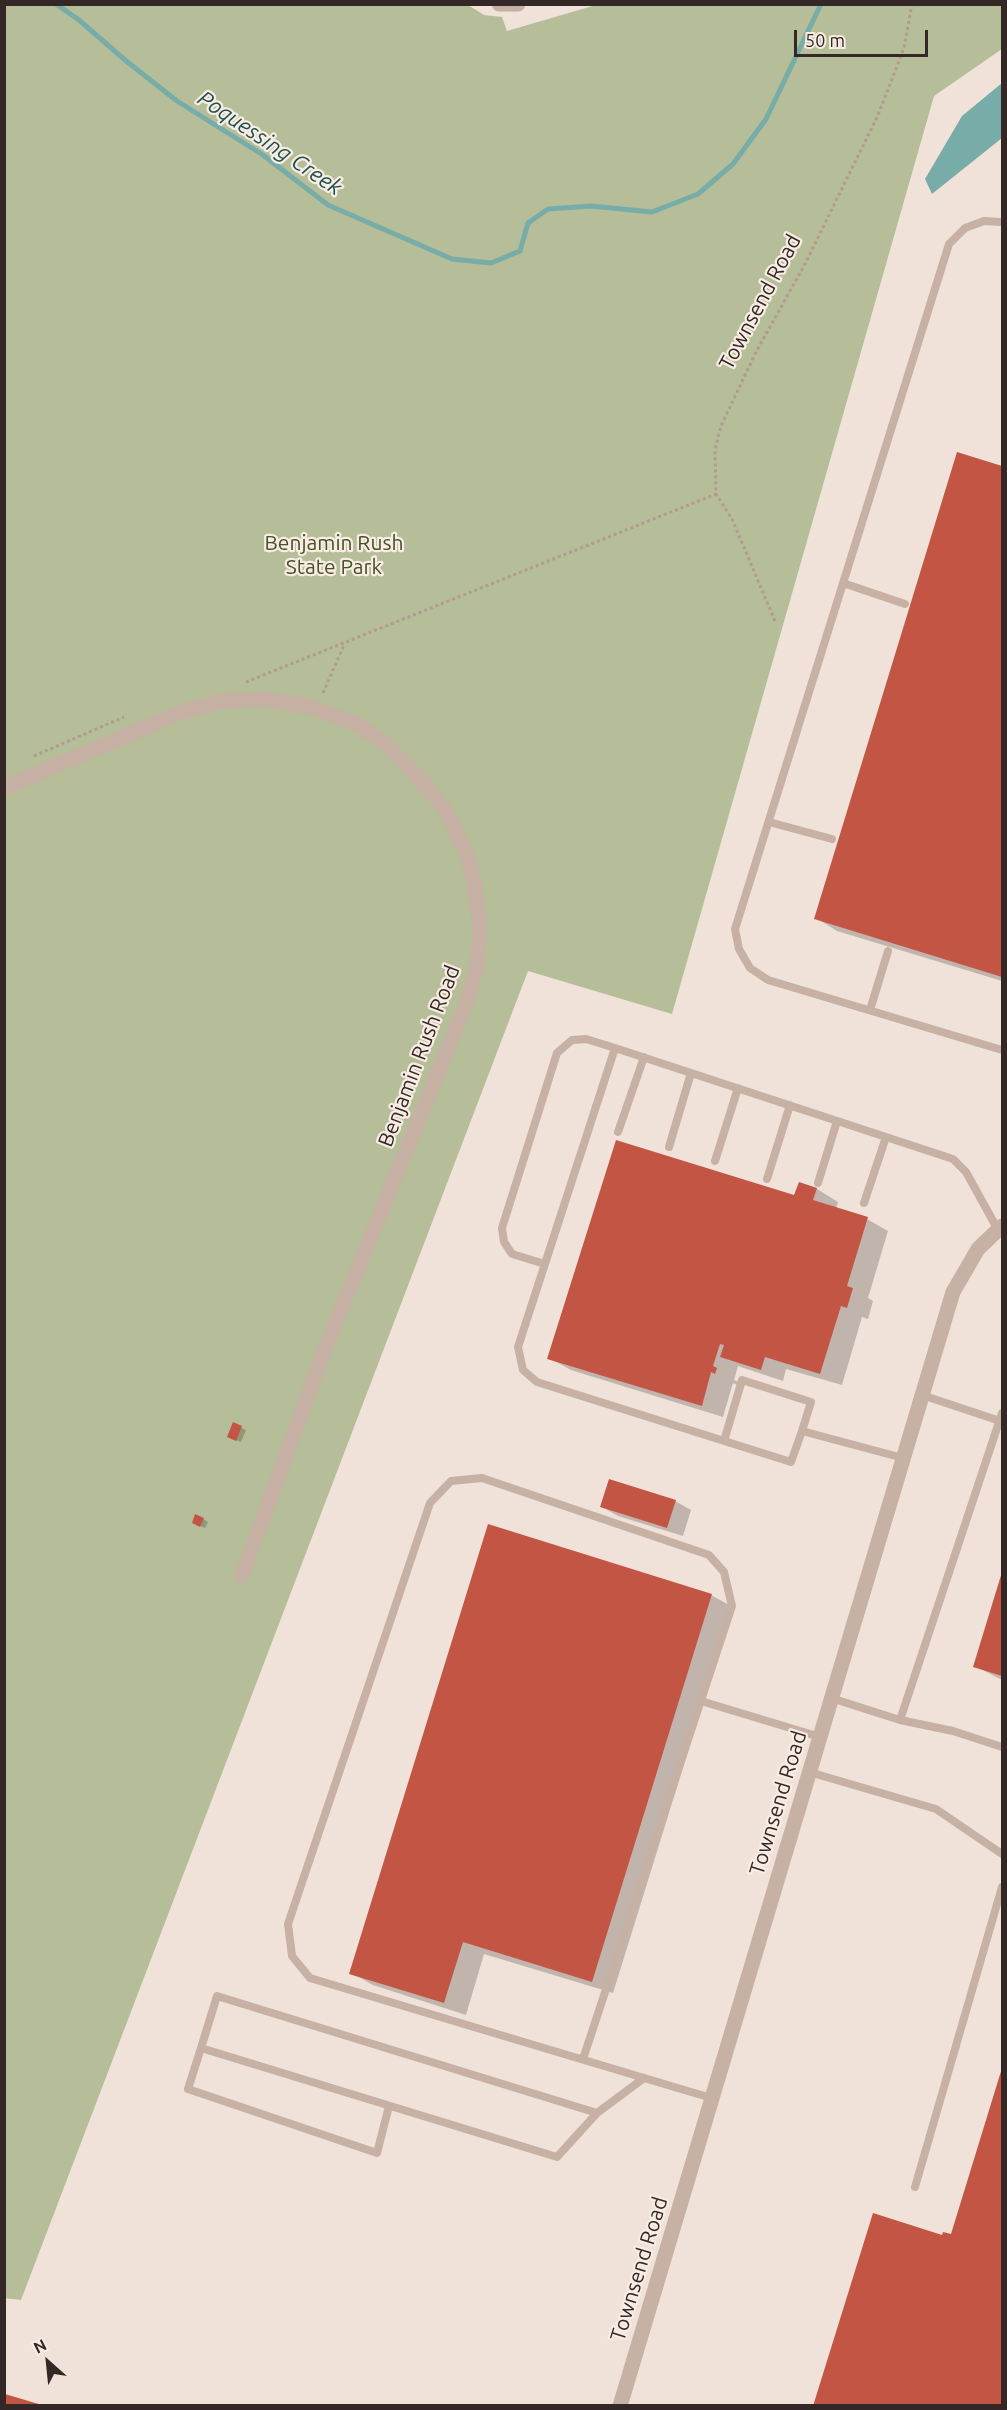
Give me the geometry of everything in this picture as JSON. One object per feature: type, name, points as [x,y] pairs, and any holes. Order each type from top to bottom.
[{"type":"street","points":[[499,4],[518,4]]},
{"type":"street","name":"Benjamin Rush Road","points":[[4,788],[184,711],[224,701],[264,699],[316,709],[355,723],[387,746],[415,772],[446,811],[467,855],[476,887],[480,928],[477,966],[465,1007],[326,1346],[242,1575]]},
{"type":"street","name":"Townsend Road","points":[[620,2406],[953,1293],[978,1250],[1000,1229]]},
{"type":"lane","points":[[1002,222],[984,221],[964,228],[949,244],[735,929],[739,949],[750,968],[768,980],[1002,1050]]},
{"type":"lane","points":[[843,583],[904,604]]},
{"type":"lane","points":[[769,822],[832,839]]},
{"type":"lane","points":[[870,1010],[888,951]]},
{"type":"lane","points":[[545,1264],[512,1254],[504,1242],[502,1228],[557,1053],[572,1040],[586,1039],[644,1057],[953,1159],[966,1172],[1000,1229]]},
{"type":"lane","points":[[615,1048],[518,1347],[523,1370],[537,1382],[724,1441],[791,1462],[811,1402],[742,1380],[724,1441]]},
{"type":"lane","points":[[618,1132],[644,1057]]},
{"type":"lane","points":[[669,1147],[691,1073]]},
{"type":"lane","points":[[715,1161],[738,1088]]},
{"type":"lane","points":[[767,1179],[789,1105]]},
{"type":"lane","points":[[818,1183],[837,1121]]},
{"type":"lane","points":[[864,1203],[886,1137]]},
{"type":"lane","points":[[900,1720],[1001,1417],[922,1395]]},
{"type":"lane","points":[[802,1431],[903,1458]]},
{"type":"lane","points":[[583,2059],[732,1606],[724,1572],[709,1555],[482,1478],[451,1481],[430,1503],[288,1923],[292,1956],[310,1978],[712,2098]]},
{"type":"lane","points":[[831,1698],[900,1720],[953,1731],[1002,1747]]},
{"type":"lane","points":[[701,1701],[820,1737]]},
{"type":"lane","points":[[809,1772],[936,1809],[1002,1854]]},
{"type":"lane","points":[[915,2187],[1002,1887]]},
{"type":"lane","points":[[389,2106],[377,2153],[188,2089],[217,1996],[597,2113]]},
{"type":"lane","points":[[201,2048],[557,2157],[597,2113],[644,2078]]},
{"type":"path","name":"Townsend Road","points":[[716,494],[715,450],[721,426],[756,352],[805,264],[878,115],[904,48],[912,4]]},
{"type":"path","points":[[239,684],[716,494],[732,519],[775,621]]},
{"type":"path","points":[[316,709],[344,644]]},
{"type":"path","points":[[25,759],[129,716]]},
{"type":"green space","name":"Benjamin Rush State Park","points":[[4,5],[468,5],[484,15],[502,17],[507,31],[596,5],[1002,5],[1002,49],[934,96],[672,1014],[528,971],[21,2300],[4,2298]]},
{"type":"water","points":[[1002,83],[1002,138],[932,194],[925,179],[962,116]]},
{"type":"building","points":[[957,452],[1002,466],[1002,977],[814,919]]},
{"type":"building","points":[[616,1140],[794,1195],[799,1182],[817,1188],[813,1200],[868,1217],[847,1286],[853,1288],[847,1308],[841,1306],[820,1374],[765,1357],[761,1370],[720,1357],[724,1345],[720,1344],[713,1366],[717,1368],[715,1374],[711,1372],[702,1406],[547,1359]]},
{"type":"building","points":[[233,1422],[242,1426],[236,1441],[227,1437]]},
{"type":"building","points":[[609,1479],[676,1500],[667,1528],[600,1507]]},
{"type":"building","points":[[195,1514],[204,1518],[200,1527],[192,1523]]},
{"type":"building","points":[[488,1524],[712,1594],[592,1982],[463,1942],[444,2003],[349,1974]]},
{"type":"building","points":[[1002,1572],[1002,1676],[973,1667]]},
{"type":"building","points":[[1002,2068],[1002,2406],[813,2406],[873,2213],[942,2235],[943,2232],[951,2234]]},
{"type":"building","points":[[5,2394],[42,2405],[42,2406],[5,2406]]},
{"type":"waterway","name":"Poquessing Creek","points":[[56,4],[79,20],[177,101],[263,155],[328,205],[452,259],[491,263],[520,251],[528,223],[548,209],[591,206],[652,212],[698,194],[733,164],[766,119],[821,4]]}]
